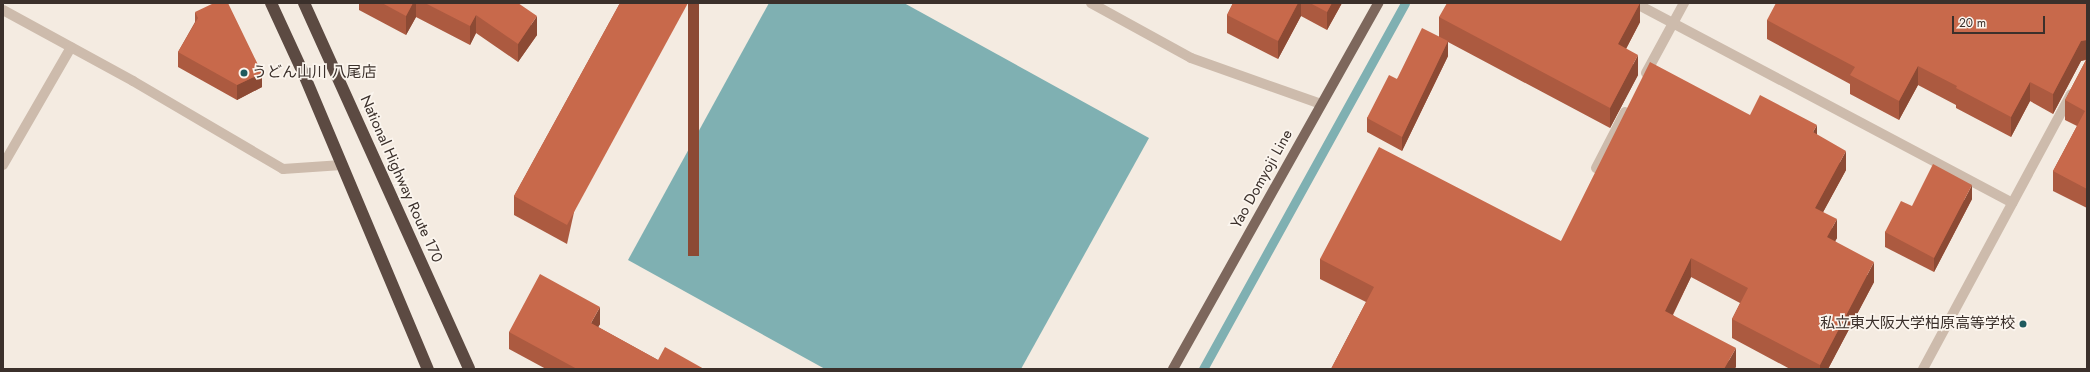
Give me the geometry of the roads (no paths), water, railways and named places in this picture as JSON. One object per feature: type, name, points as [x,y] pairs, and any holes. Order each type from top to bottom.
[{"type":"highway","points":[[271,3],[342,165],[428,369]]},
{"type":"highway","name":"National Highway Route 170","points":[[304,3],[469,369]]},
{"type":"main road","name":"Yao Domyoji Line","points":[[1173,369],[1378,3]]},
{"type":"street","points":[[1092,3],[1191,58],[1322,104]]},
{"type":"street","points":[[1634,3],[1673,22],[2012,203]]},
{"type":"street","points":[[1640,85],[1684,3]]},
{"type":"street","points":[[3,10],[133,81],[283,169],[342,165]]},
{"type":"street","points":[[3,165],[71,47]]},
{"type":"street","points":[[1922,369],[2076,85]]},
{"type":"street","points":[[1596,168],[1629,105]]},
{"type":"water","points":[[769,3],[904,3],[1149,138],[1021,369],[825,369],[628,260]]},
{"type":"waterway","points":[[1203,369],[1405,3]]},
{"type":"place","name":"うどん山川 八尾店","points":[[244,73]]},
{"type":"place","name":"私立東大阪大学柏原高等学校","points":[[2023,324]]}]
